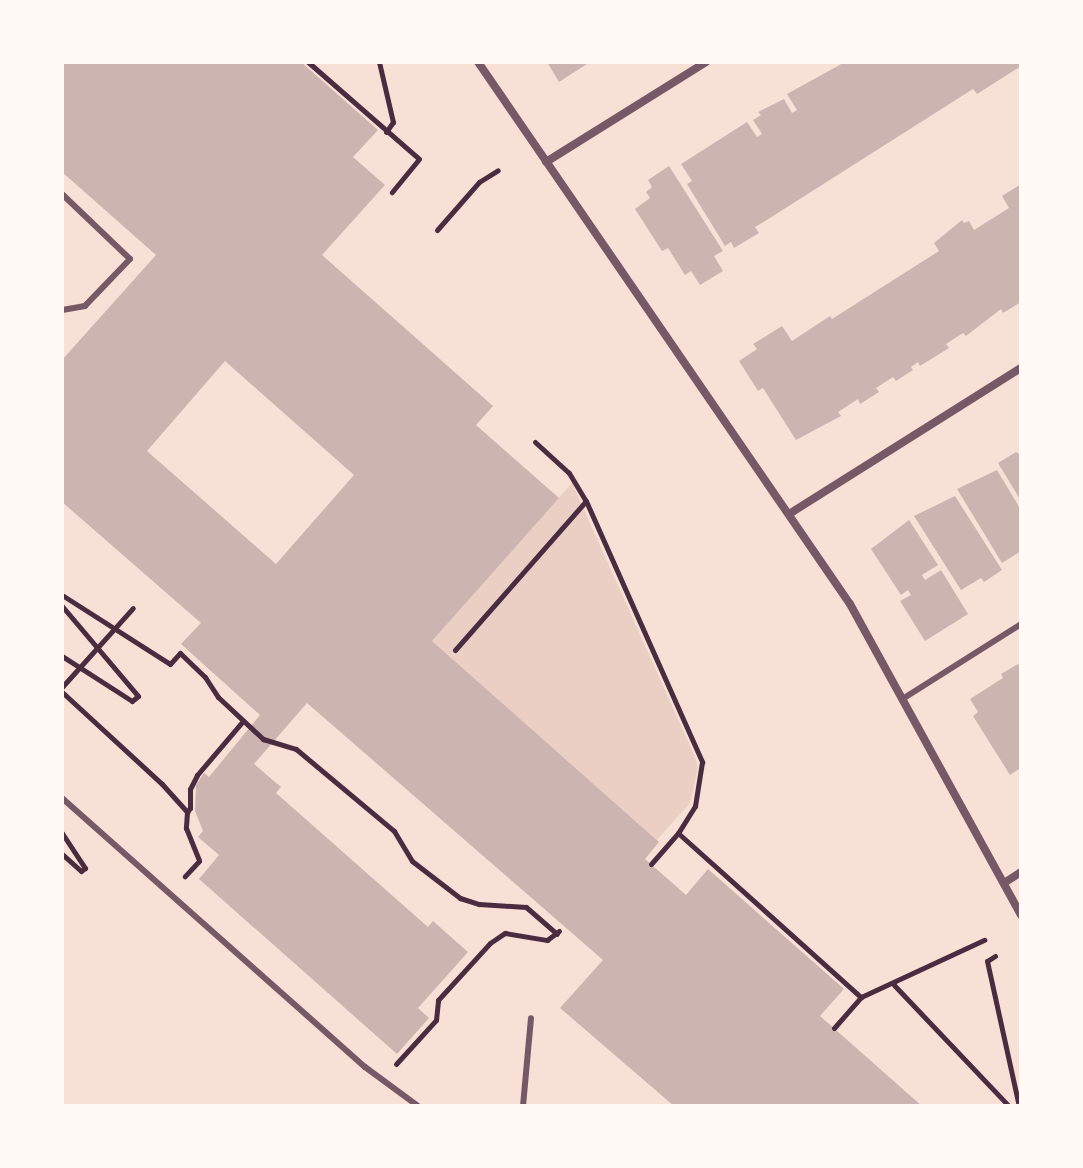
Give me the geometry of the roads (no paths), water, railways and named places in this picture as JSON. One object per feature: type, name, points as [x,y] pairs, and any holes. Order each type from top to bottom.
[{"type":"street","points":[[478,62],[850,604],[1021,915]]},
{"type":"street","points":[[546,162],[706,62]]},
{"type":"street","points":[[789,514],[1021,368]]},
{"type":"street","points":[[1004,883],[1021,872]]},
{"type":"lane","points":[[62,194],[130,259],[85,306],[62,310]]},
{"type":"lane","points":[[904,698],[1021,624]]},
{"type":"lane","points":[[62,798],[382,1080],[418,1106]]},
{"type":"lane","points":[[523,1106],[531,1018]]}]
